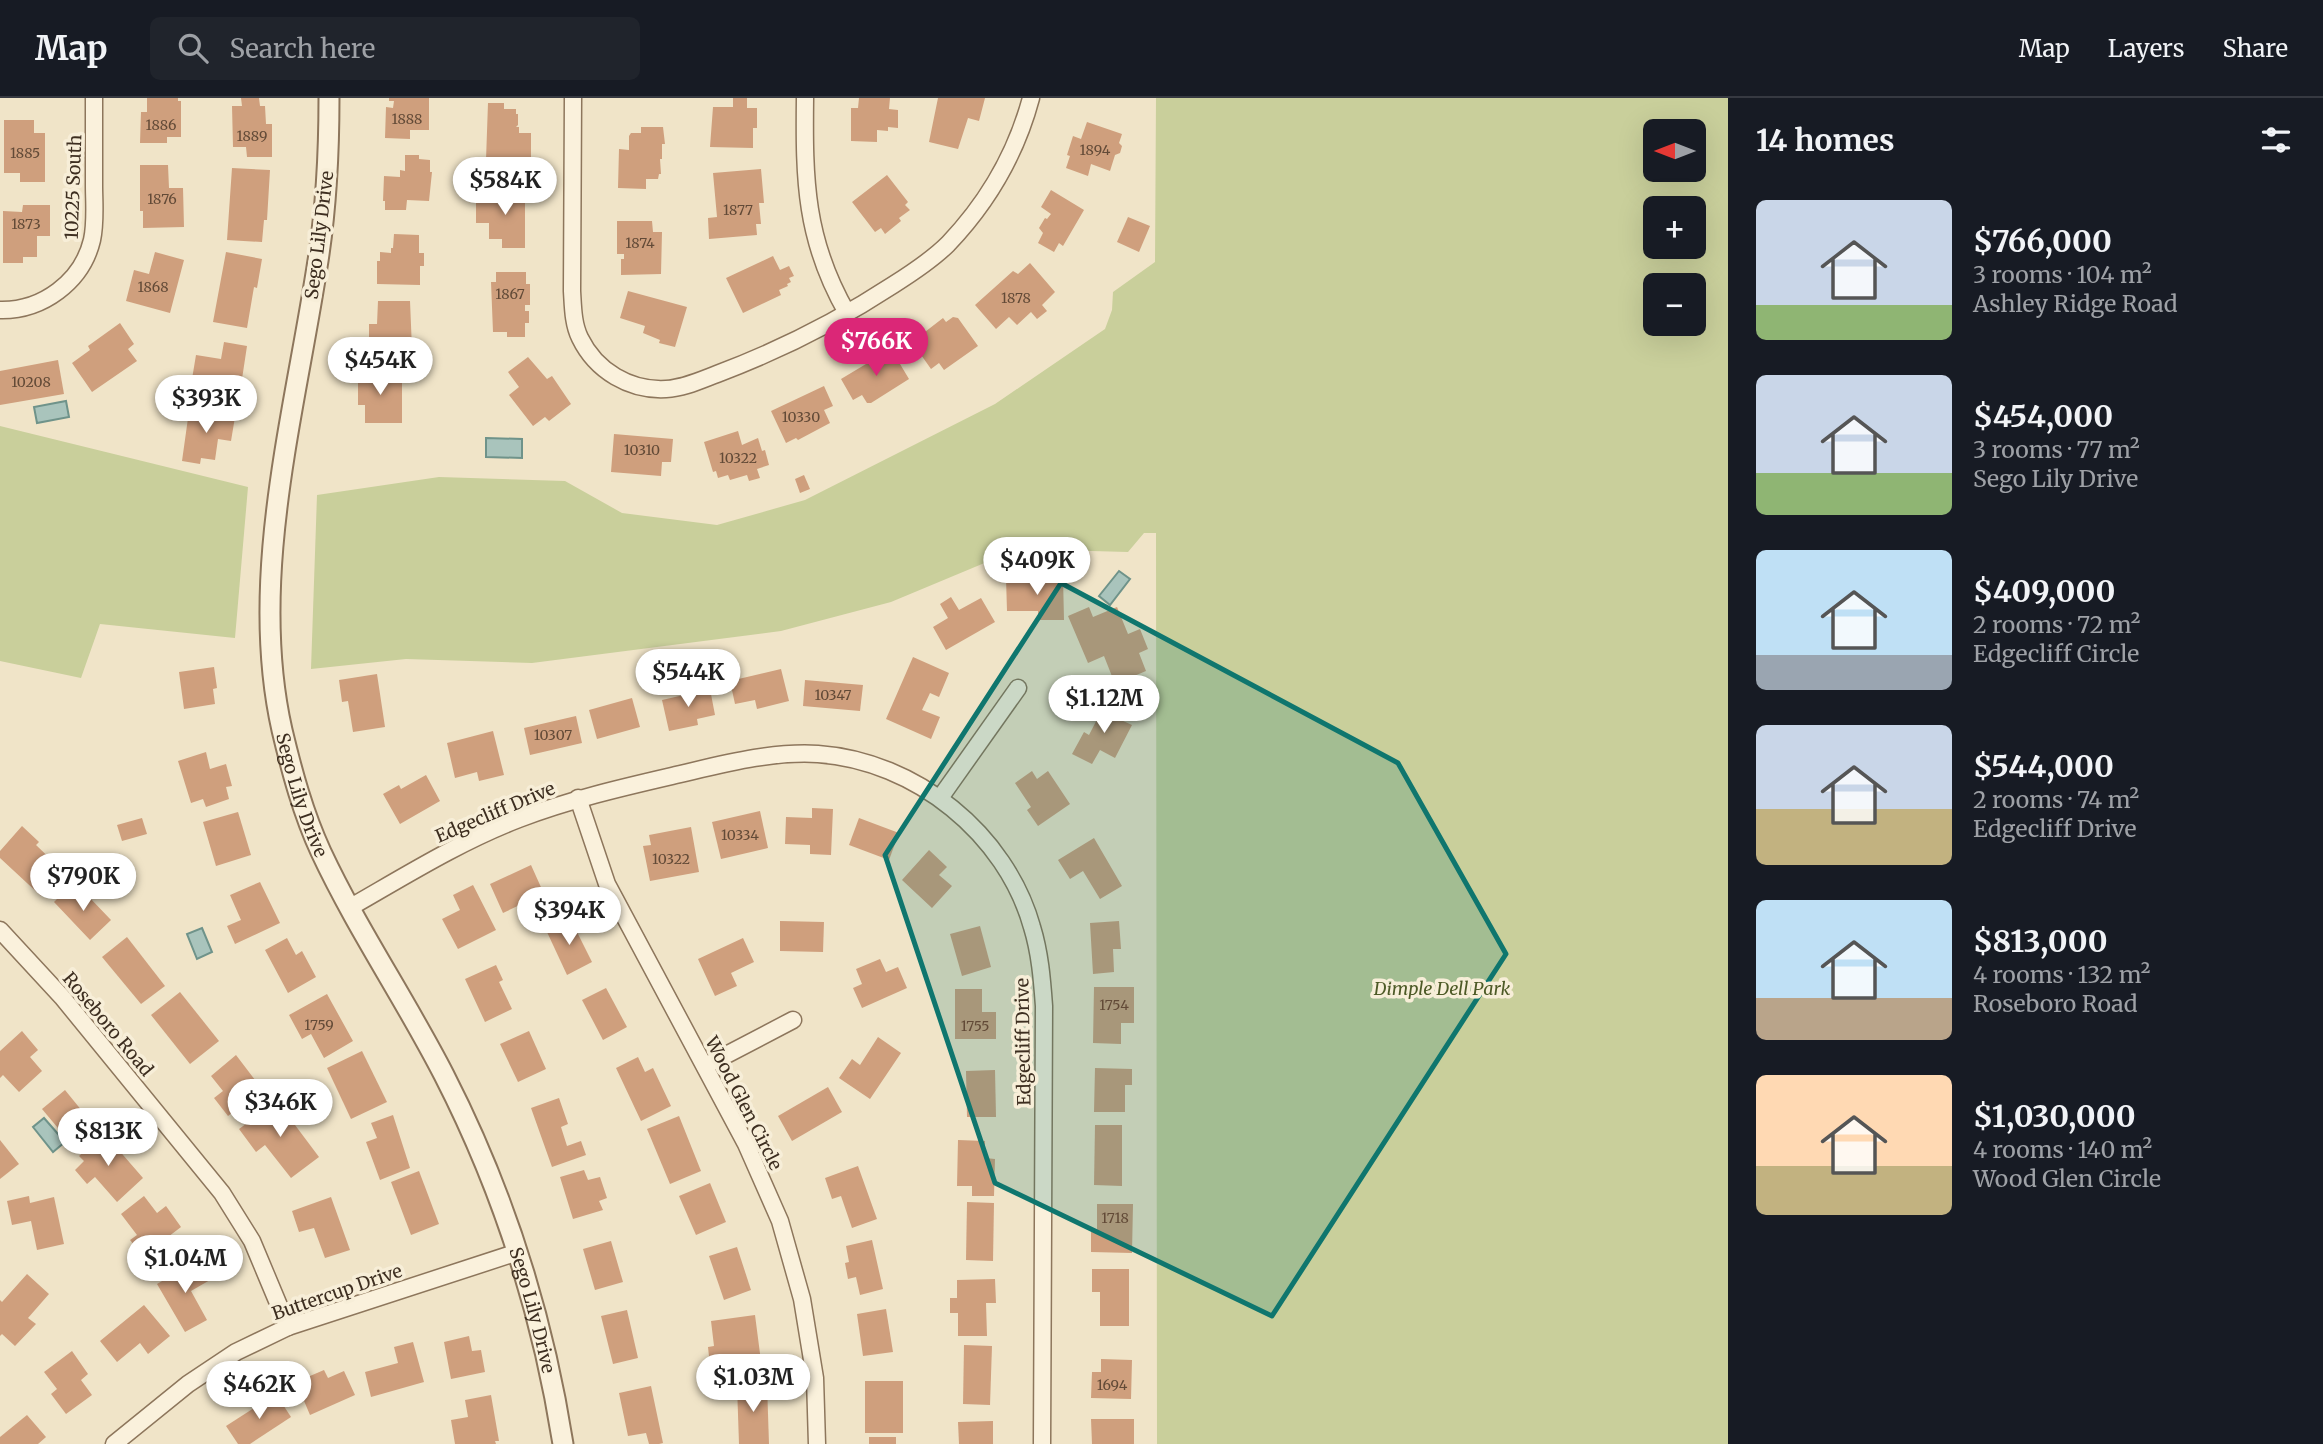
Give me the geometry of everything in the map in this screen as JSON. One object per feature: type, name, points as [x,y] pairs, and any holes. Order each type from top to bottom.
[{"type":"street","name":"10225 South","points":[[0,310],[29,307],[44,300],[60,290],[86,259],[92,239],[94,98]]},
{"type":"street","name":"Sego Lily Drive","points":[[329,98],[325,194],[318,265],[281,479],[271,610],[273,668],[280,715],[297,788],[320,849],[349,908],[446,1078],[484,1164],[517,1252],[539,1325],[563,1444]]},
{"type":"street","points":[[573,98],[573,315],[580,337],[592,357],[609,373],[627,383],[646,388],[667,389],[738,366],[847,313],[913,272],[946,245],[976,212],[1002,174],[1023,129],[1031,98]]},
{"type":"street","points":[[806,98],[805,172],[809,210],[817,248],[830,283],[847,313]]},
{"type":"street","points":[[940,798],[1018,688]]},
{"type":"street","name":"Edgecliff Drive","points":[[349,908],[462,844],[518,819],[578,798],[744,759],[782,754],[820,754],[860,762],[901,776],[940,798],[971,823],[997,854],[1017,889],[1032,926],[1041,966],[1044,1006],[1042,1444]]},
{"type":"street","name":"Wood Glen Circle","points":[[578,798],[607,884],[746,1144],[780,1221],[802,1299],[815,1378],[817,1444]]},
{"type":"street","name":"Roseboro Road","points":[[0,930],[62,997],[222,1193],[252,1241],[288,1327]]},
{"type":"street","points":[[705,1066],[793,1020]]},
{"type":"street","name":"Buttercup Drive","points":[[114,1444],[197,1378],[236,1352],[288,1327],[517,1252]]},
{"type":"highlighted area","points":[[1061,583],[1398,763],[1506,954],[1272,1316],[995,1183],[885,855]]},
{"type":"green space","name":"Dimple Dell Park","points":[[1156,98],[1728,98],[1728,1444],[1157,1444],[1156,533],[1144,533],[1128,552],[1018,549],[891,602],[781,631],[532,663],[406,659],[311,669],[317,495],[439,477],[565,481],[622,513],[717,525],[805,500],[995,404],[1105,329],[1112,310],[1113,292],[1155,262]]},
{"type":"green space","points":[[0,426],[248,487],[235,638],[100,624],[81,678],[0,661]]},
{"type":"water","points":[[66,401],[69,417],[37,423],[34,407]]},
{"type":"water","points":[[486,438],[522,439],[522,458],[486,457]]},
{"type":"water","points":[[1119,571],[1130,579],[1110,605],[1099,596]]},
{"type":"water","points":[[202,928],[212,952],[197,959],[187,934]]},
{"type":"water","points":[[44,1118],[65,1142],[53,1152],[33,1127]]},
{"type":"building","points":[[147,98],[178,98],[178,101],[181,101],[181,137],[167,137],[167,143],[140,143],[141,112],[147,112]]},
{"type":"building","points":[[241,98],[259,98],[260,106],[265,106],[266,124],[272,124],[272,157],[247,157],[246,147],[233,147],[232,106],[242,106]]},
{"type":"building","points":[[389,98],[429,98],[429,130],[410,130],[410,139],[385,138],[386,107],[393,108],[394,101],[389,101]]},
{"type":"building","points":[[733,98],[747,98],[747,108],[757,108],[753,148],[710,147],[713,107],[733,107]]},
{"type":"building","points":[[859,98],[890,98],[889,109],[898,110],[898,128],[877,130],[877,142],[851,141],[851,108],[858,108]]},
{"type":"building","points":[[938,98],[985,98],[979,121],[968,118],[958,149],[929,142]]},
{"type":"building","points":[[488,103],[504,103],[504,109],[516,109],[516,127],[519,127],[519,133],[531,133],[531,167],[507,167],[507,160],[486,160]]},
{"type":"building","points":[[4,120],[34,120],[34,133],[45,133],[45,182],[20,182],[20,173],[4,173]]},
{"type":"building","points":[[1087,122],[1122,134],[1120,153],[1115,155],[1110,171],[1091,164],[1088,176],[1066,168],[1073,136],[1081,139]]},
{"type":"building","points":[[641,127],[663,127],[665,144],[662,144],[660,159],[661,174],[658,179],[646,179],[646,189],[618,188],[619,149],[629,150],[629,136],[631,133],[641,133]]},
{"type":"building","points":[[405,155],[419,155],[419,159],[430,160],[432,172],[429,201],[407,200],[406,210],[385,210],[384,176],[400,177],[400,170],[405,171]]},
{"type":"building","points":[[140,165],[168,165],[169,188],[183,188],[184,227],[143,228],[143,211],[140,211]]},
{"type":"building","points":[[232,168],[270,170],[267,220],[264,220],[262,242],[227,240]]},
{"type":"building","points":[[761,169],[764,203],[759,203],[761,224],[756,224],[757,235],[709,239],[708,218],[717,217],[713,173]]},
{"type":"building","points":[[887,175],[908,202],[905,205],[910,210],[885,234],[881,228],[875,232],[852,202]]},
{"type":"building","points":[[488,190],[525,190],[525,248],[502,248],[502,239],[489,239],[489,223],[476,223],[476,202],[488,202]]},
{"type":"building","points":[[1051,190],[1084,210],[1063,246],[1059,243],[1054,252],[1038,243],[1043,233],[1039,228],[1051,214],[1041,207]]},
{"type":"building","points":[[23,205],[50,205],[50,236],[37,236],[37,257],[23,257],[23,263],[3,263],[3,211],[22,212]]},
{"type":"building","points":[[1128,217],[1150,226],[1139,252],[1117,242]]},
{"type":"building","points":[[617,221],[652,221],[653,232],[662,232],[661,274],[621,275],[621,259],[624,259],[624,254],[617,254]]},
{"type":"building","points":[[394,234],[419,235],[419,253],[424,253],[424,266],[420,266],[420,285],[377,284],[377,261],[380,261],[380,252],[391,253]]},
{"type":"building","points":[[155,252],[184,260],[170,313],[126,301],[134,270],[149,274]]},
{"type":"building","points":[[226,252],[262,259],[247,328],[213,322]]},
{"type":"building","points":[[773,256],[780,270],[789,266],[794,276],[789,278],[791,282],[779,290],[781,295],[743,313],[726,278]]},
{"type":"building","points":[[1030,263],[1055,292],[1042,305],[1047,311],[1037,319],[1031,312],[1017,325],[1009,317],[996,329],[975,305],[1013,271],[1018,274]]},
{"type":"building","points":[[496,272],[526,272],[526,284],[530,284],[530,305],[525,305],[525,311],[529,311],[529,323],[525,323],[525,337],[507,337],[507,332],[493,332],[491,282],[496,282]]},
{"type":"building","points":[[628,291],[687,307],[675,347],[659,343],[660,340],[643,333],[645,326],[620,318]]},
{"type":"building","points":[[378,301],[410,301],[412,349],[392,349],[392,358],[369,358],[369,324],[377,324]]},
{"type":"building","points":[[953,317],[958,318],[978,346],[944,370],[939,363],[931,369],[912,342],[943,318],[946,322]]},
{"type":"building","points":[[120,323],[134,344],[128,349],[137,361],[92,392],[72,363],[90,350],[88,346]]},
{"type":"building","points":[[224,342],[247,346],[242,379],[232,377],[228,403],[189,397],[196,355],[221,359]]},
{"type":"building","points":[[891,349],[909,379],[871,403],[867,403],[862,395],[853,400],[841,379]]},
{"type":"building","points":[[528,357],[547,379],[552,376],[571,404],[549,421],[545,417],[533,426],[509,395],[519,387],[508,372]]},
{"type":"building","points":[[58,360],[64,394],[0,405],[0,371]]},
{"type":"building","points":[[358,371],[383,371],[383,377],[402,377],[402,423],[365,423],[365,405],[358,405]]},
{"type":"building","points":[[824,386],[833,406],[824,410],[830,423],[798,440],[796,438],[786,443],[771,411]]},
{"type":"building","points":[[189,411],[235,417],[231,441],[218,439],[215,460],[201,458],[200,464],[182,461]]},
{"type":"building","points":[[738,431],[742,445],[758,438],[762,451],[765,450],[769,465],[757,469],[760,478],[749,481],[747,475],[730,480],[728,475],[718,478],[716,471],[713,472],[704,442]]},
{"type":"building","points":[[614,434],[673,439],[671,462],[662,462],[661,476],[611,472]]},
{"type":"building","points":[[804,475],[810,489],[800,493],[795,479]]},
{"type":"building","points":[[1063,577],[1064,620],[1038,620],[1038,611],[1007,611],[1006,578]]},
{"type":"building","points":[[951,597],[959,610],[981,598],[995,622],[946,650],[933,627],[948,618],[940,604]]},
{"type":"building","points":[[1089,607],[1093,617],[1117,607],[1128,634],[1140,629],[1148,649],[1139,653],[1146,671],[1115,684],[1104,656],[1088,663],[1068,616]]},
{"type":"building","points":[[913,657],[949,673],[939,697],[930,693],[922,710],[940,717],[931,739],[886,719]]},
{"type":"building","points":[[214,667],[217,688],[213,689],[215,704],[184,709],[179,672]]},
{"type":"building","points":[[781,669],[789,701],[757,709],[755,700],[735,704],[730,681]]},
{"type":"building","points":[[377,674],[385,727],[353,732],[348,701],[342,702],[339,680]]},
{"type":"building","points":[[805,680],[863,685],[860,711],[803,706]]},
{"type":"building","points":[[710,689],[715,715],[697,719],[698,725],[669,731],[662,700]]},
{"type":"building","points":[[632,698],[640,727],[597,739],[589,710]]},
{"type":"building","points":[[1106,702],[1125,712],[1121,720],[1132,725],[1115,758],[1100,750],[1092,764],[1072,754],[1084,732],[1089,735]]},
{"type":"building","points":[[576,716],[582,743],[530,755],[524,728]]},
{"type":"building","points":[[493,731],[504,775],[479,781],[477,772],[455,778],[447,743]]},
{"type":"building","points":[[206,752],[210,769],[226,764],[232,786],[226,787],[229,799],[206,807],[203,799],[191,803],[178,761]]},
{"type":"building","points":[[1032,771],[1037,779],[1048,771],[1070,804],[1038,826],[1027,810],[1031,807],[1015,783]]},
{"type":"building","points":[[426,775],[440,801],[400,824],[383,794],[399,785],[401,789]]},
{"type":"building","points":[[812,808],[833,809],[831,855],[810,854],[810,845],[785,844],[786,817],[812,818]]},
{"type":"building","points":[[760,811],[768,848],[721,859],[712,822]]},
{"type":"building","points":[[238,812],[251,855],[216,866],[203,822]]},
{"type":"building","points":[[142,818],[147,834],[122,841],[117,825]]},
{"type":"building","points":[[859,818],[899,833],[889,860],[849,845]]},
{"type":"building","points":[[22,826],[39,842],[36,845],[64,872],[41,896],[0,858],[0,851]]},
{"type":"building","points":[[691,827],[699,872],[650,881],[643,846],[651,845],[649,835]]},
{"type":"building","points":[[1094,838],[1122,886],[1100,899],[1083,871],[1070,879],[1058,860]]},
{"type":"building","points":[[929,850],[947,867],[939,875],[952,886],[932,908],[902,880]]},
{"type":"building","points":[[531,865],[549,905],[529,914],[524,903],[503,913],[490,884]]},
{"type":"building","points":[[260,882],[280,923],[235,944],[227,926],[241,920],[230,895]]},
{"type":"building","points":[[473,885],[496,930],[458,949],[442,919],[460,910],[453,895]]},
{"type":"building","points":[[70,886],[83,900],[88,896],[111,920],[90,940],[54,902]]},
{"type":"building","points":[[571,920],[592,962],[567,975],[547,932]]},
{"type":"building","points":[[780,921],[824,922],[823,952],[780,951]]},
{"type":"building","points":[[1119,921],[1121,949],[1113,949],[1114,972],[1093,974],[1090,923]]},
{"type":"building","points":[[980,926],[991,967],[962,976],[950,934]]},
{"type":"building","points":[[127,937],[165,986],[141,1004],[102,957]]},
{"type":"building","points":[[287,938],[296,955],[302,951],[316,977],[288,993],[265,950]]},
{"type":"building","points":[[743,938],[754,962],[731,973],[737,986],[715,996],[698,959]]},
{"type":"building","points":[[880,959],[886,972],[898,967],[907,988],[862,1008],[853,988],[862,984],[856,969]]},
{"type":"building","points":[[496,965],[503,980],[499,982],[512,1009],[485,1022],[465,979]]},
{"type":"building","points":[[1094,987],[1134,987],[1134,1023],[1121,1023],[1121,1044],[1093,1043]]},
{"type":"building","points":[[606,988],[627,1027],[603,1040],[582,1000]]},
{"type":"building","points":[[955,989],[982,989],[982,1012],[996,1012],[996,1039],[955,1039]]},
{"type":"building","points":[[180,992],[219,1041],[190,1064],[151,1015]]},
{"type":"building","points":[[327,994],[353,1041],[324,1058],[311,1034],[302,1039],[289,1015]]},
{"type":"building","points":[[22,1031],[38,1050],[30,1057],[42,1071],[19,1092],[3,1075],[0,1078],[0,1051]]},
{"type":"building","points":[[529,1031],[546,1069],[518,1082],[500,1044]]},
{"type":"building","points":[[878,1037],[901,1053],[870,1099],[839,1078],[852,1059],[860,1065]]},
{"type":"building","points":[[362,1051],[387,1102],[351,1119],[327,1068]]},
{"type":"building","points":[[236,1055],[262,1089],[228,1116],[214,1098],[223,1091],[211,1076]]},
{"type":"building","points":[[638,1057],[645,1072],[653,1068],[671,1106],[641,1121],[616,1068]]},
{"type":"building","points":[[1095,1068],[1132,1069],[1132,1085],[1125,1085],[1125,1112],[1094,1112]]},
{"type":"building","points":[[995,1070],[996,1117],[967,1117],[966,1071]]},
{"type":"building","points":[[828,1087],[842,1112],[792,1141],[778,1116]]},
{"type":"building","points":[[65,1090],[95,1127],[73,1146],[42,1109]]},
{"type":"building","points":[[559,1098],[568,1124],[561,1127],[567,1146],[581,1141],[586,1155],[552,1167],[531,1108]]},
{"type":"building","points":[[277,1101],[319,1157],[291,1178],[265,1145],[256,1152],[239,1129]]},
{"type":"building","points":[[393,1115],[410,1168],[380,1180],[366,1142],[377,1138],[371,1123]]},
{"type":"building","points":[[679,1116],[701,1171],[670,1184],[647,1129]]},
{"type":"building","points":[[1095,1125],[1122,1125],[1122,1186],[1094,1185]]},
{"type":"building","points":[[104,1133],[143,1178],[117,1202],[95,1177],[87,1184],[75,1170],[84,1161],[79,1156]]},
{"type":"building","points":[[0,1140],[19,1164],[0,1179]]},
{"type":"building","points":[[958,1140],[985,1141],[985,1158],[995,1159],[994,1196],[972,1196],[972,1186],[957,1186]]},
{"type":"building","points":[[858,1166],[877,1219],[852,1228],[841,1196],[832,1199],[825,1178]]},
{"type":"building","points":[[584,1170],[588,1180],[600,1177],[607,1198],[599,1201],[603,1210],[573,1219],[560,1177]]},
{"type":"building","points":[[419,1171],[439,1224],[411,1235],[391,1182]]},
{"type":"building","points":[[710,1183],[726,1222],[696,1235],[679,1196]]},
{"type":"building","points":[[29,1196],[30,1203],[54,1197],[64,1244],[37,1250],[31,1221],[12,1225],[7,1201]]},
{"type":"building","points":[[144,1196],[157,1213],[166,1206],[181,1227],[143,1256],[130,1240],[137,1235],[121,1214]]},
{"type":"building","points":[[331,1197],[350,1250],[325,1258],[314,1228],[299,1232],[292,1211]]},
{"type":"building","points":[[967,1202],[994,1203],[993,1261],[966,1260]]},
{"type":"building","points":[[1097,1204],[1133,1204],[1132,1253],[1091,1252],[1091,1232],[1097,1232]]},
{"type":"building","points":[[872,1240],[883,1289],[860,1295],[856,1277],[848,1279],[846,1246]]},
{"type":"building","points":[[611,1241],[623,1282],[595,1290],[583,1249]]},
{"type":"building","points":[[737,1247],[751,1290],[724,1300],[709,1256]]},
{"type":"building","points":[[198,1260],[210,1280],[191,1291],[207,1320],[185,1332],[157,1284]]},
{"type":"building","points":[[1092,1269],[1129,1269],[1129,1326],[1100,1326],[1100,1292],[1092,1292]]},
{"type":"building","points":[[27,1274],[49,1294],[28,1318],[36,1324],[15,1346],[2,1334],[0,1336],[0,1300],[2,1302]]},
{"type":"building","points":[[995,1279],[996,1303],[986,1303],[987,1336],[958,1336],[958,1313],[950,1313],[950,1298],[957,1298],[957,1280]]},
{"type":"building","points":[[144,1305],[170,1336],[148,1354],[140,1343],[117,1362],[100,1341]]},
{"type":"building","points":[[886,1309],[893,1352],[863,1356],[857,1314]]},
{"type":"building","points":[[627,1310],[638,1358],[613,1364],[601,1316]]},
{"type":"building","points":[[755,1315],[762,1369],[711,1375],[708,1347],[714,1346],[711,1321]]},
{"type":"building","points":[[469,1336],[472,1351],[481,1350],[485,1372],[451,1379],[444,1342]]},
{"type":"building","points":[[413,1342],[424,1382],[371,1397],[365,1372],[398,1363],[394,1347]]},
{"type":"building","points":[[964,1345],[992,1346],[990,1405],[963,1404]]},
{"type":"building","points":[[72,1351],[88,1374],[81,1380],[92,1395],[66,1414],[51,1394],[57,1389],[44,1372]]},
{"type":"building","points":[[1101,1359],[1132,1360],[1131,1399],[1091,1398],[1092,1372],[1101,1372]]},
{"type":"building","points":[[324,1370],[328,1378],[344,1371],[355,1395],[310,1415],[296,1382]]},
{"type":"building","points":[[865,1381],[903,1381],[903,1433],[865,1433]]},
{"type":"building","points":[[767,1384],[769,1444],[739,1444],[737,1385]]},
{"type":"building","points":[[651,1386],[663,1443],[659,1444],[649,1444],[646,1433],[628,1436],[619,1393]]},
{"type":"building","points":[[276,1394],[291,1417],[250,1444],[238,1444],[226,1426]]},
{"type":"building","points":[[491,1395],[499,1441],[495,1441],[496,1444],[455,1444],[451,1420],[468,1417],[465,1400]]},
{"type":"building","points":[[27,1415],[46,1437],[38,1444],[0,1444],[0,1437]]},
{"type":"building","points":[[1091,1419],[1134,1419],[1134,1444],[1092,1444]]},
{"type":"building","points":[[993,1421],[993,1444],[959,1444],[958,1422]]},
{"type":"building","points":[[869,1437],[896,1437],[896,1444],[869,1444]]}]
